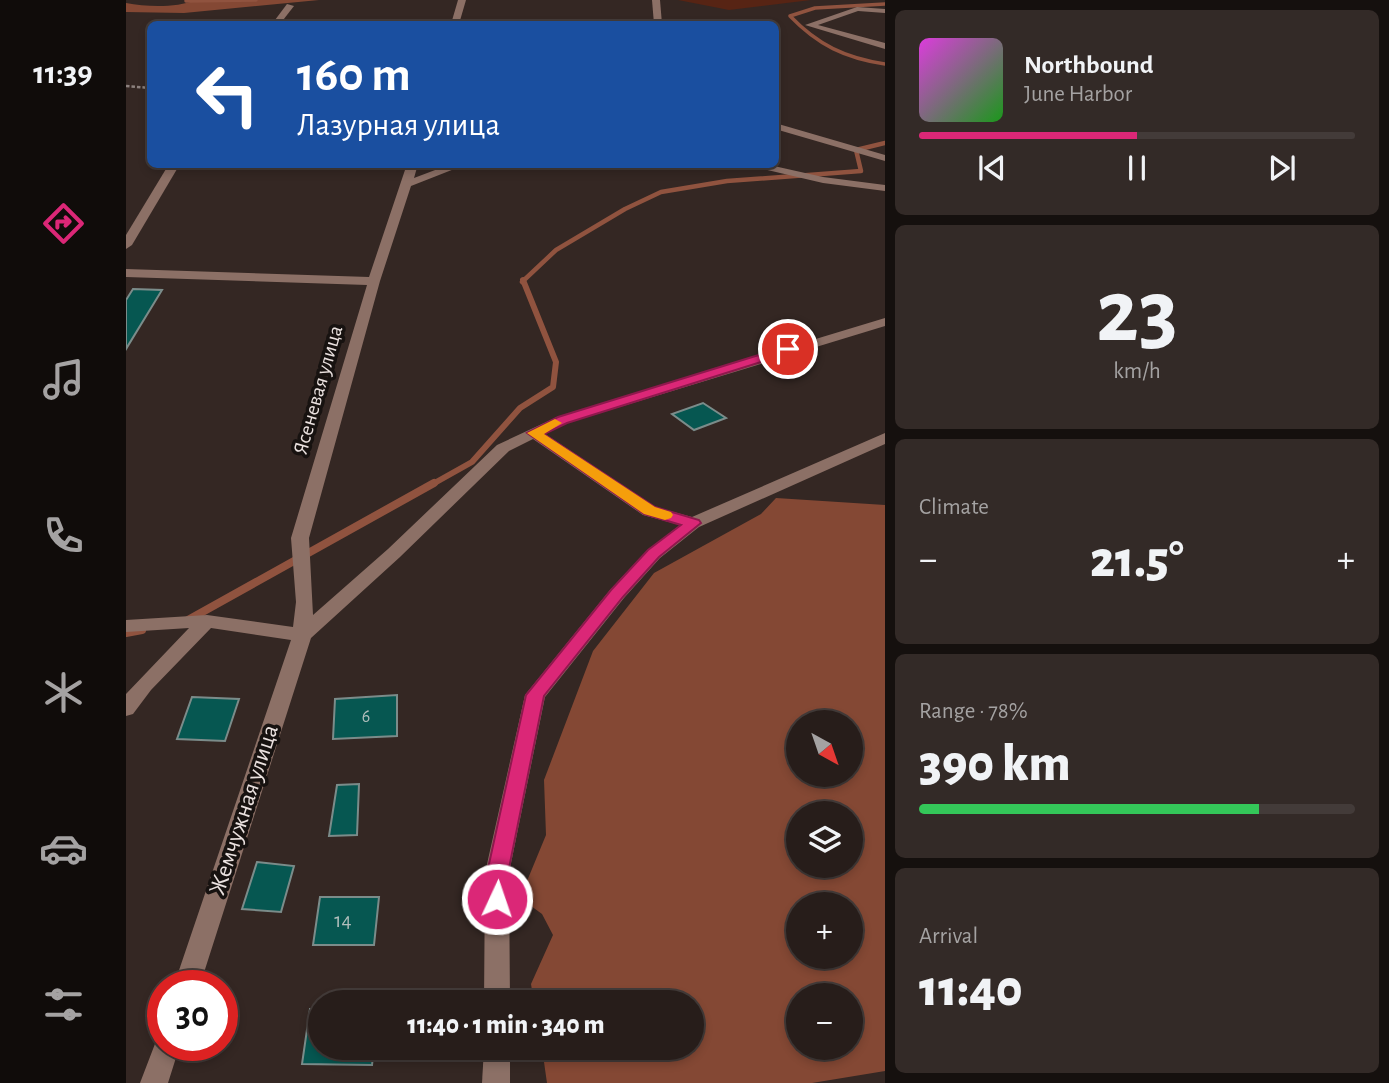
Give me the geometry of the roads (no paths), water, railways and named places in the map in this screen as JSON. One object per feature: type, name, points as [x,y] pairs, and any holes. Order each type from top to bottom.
[{"type":"street","points":[[456,21],[462,0]]},
{"type":"street","points":[[656,0],[658,21]]},
{"type":"street","points":[[278,21],[290,6]]},
{"type":"street","points":[[885,11],[857,9],[809,25],[885,46]]},
{"type":"street","points":[[779,127],[885,158]]},
{"type":"street","points":[[126,245],[173,168]]},
{"type":"street","name":"Ясеневая улица","points":[[302,635],[305,602],[300,538],[373,281],[412,168]]},
{"type":"street","points":[[407,184],[452,168]]},
{"type":"street","points":[[766,168],[823,180],[885,188]]},
{"type":"street","points":[[126,273],[373,281]]},
{"type":"street","points":[[126,626],[208,621],[302,635],[394,553],[503,447],[576,416],[885,322]]},
{"type":"street","points":[[534,433],[649,511],[693,523]]},
{"type":"street","points":[[498,990],[497,873],[535,695],[617,594],[654,554],[693,523],[885,438]]},
{"type":"street","points":[[126,709],[144,685],[208,621]]},
{"type":"street","name":"Жемчужная улица","points":[[192,970],[302,635]]},
{"type":"street","points":[[496,1083],[497,1060]]},
{"type":"street","points":[[155,1083],[162,1061]]},
{"type":"waterway","points":[[186,1],[256,0]]},
{"type":"waterway","points":[[885,4],[815,8],[790,16],[811,35],[833,49],[885,64]]},
{"type":"waterway","points":[[523,281],[556,250],[625,209],[661,192],[727,181],[861,171],[856,150],[885,143]]},
{"type":"waterway","points":[[431,485],[472,462],[520,408],[553,387],[556,362],[523,281]]},
{"type":"waterway","points":[[188,620],[434,483]]},
{"type":"waterway","points":[[126,633],[142,630]]}]
